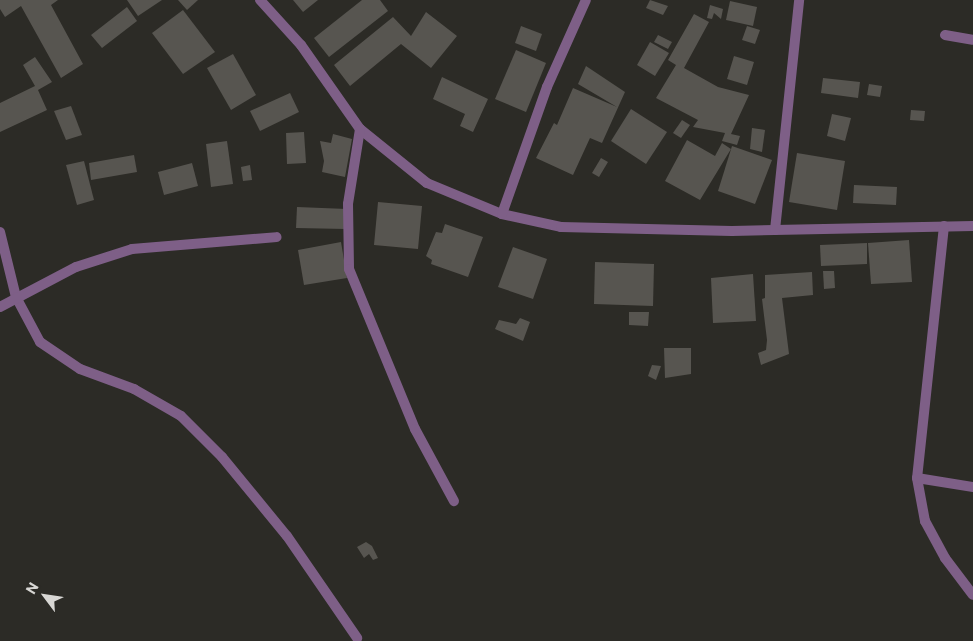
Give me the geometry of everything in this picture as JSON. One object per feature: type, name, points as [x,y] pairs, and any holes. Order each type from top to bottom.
[{"type":"street","points":[[260,0],[300,46],[360,129],[428,183],[502,214],[561,227],[775,230],[973,226]]},
{"type":"street","points":[[502,214],[547,87],[586,0]]},
{"type":"street","points":[[775,230],[799,0]]},
{"type":"street","points":[[945,35],[973,40]]},
{"type":"street","points":[[360,129],[348,204],[349,269],[415,429],[454,501]]},
{"type":"street","points":[[944,226],[917,478],[925,521],[945,558],[973,595]]},
{"type":"street","points":[[0,232],[16,297],[40,342],[80,369],[134,389],[181,416],[222,457],[316,573],[357,638]]},
{"type":"street","points":[[0,307],[76,267],[132,249],[277,237]]},
{"type":"street","points":[[917,478],[973,487]]},
{"type":"building","points":[[0,0],[58,0],[51,5],[83,64],[61,78],[21,6],[5,17],[0,9]]},
{"type":"building","points":[[127,0],[162,0],[138,16]]},
{"type":"building","points":[[178,0],[198,0],[187,10]]},
{"type":"building","points":[[293,0],[318,0],[303,12]]},
{"type":"building","points":[[362,0],[380,0],[388,11],[329,57],[314,38]]},
{"type":"building","points":[[650,0],[668,6],[663,15],[646,8]]},
{"type":"building","points":[[730,1],[757,7],[753,26],[726,20]]},
{"type":"building","points":[[710,5],[723,9],[721,19],[714,13],[712,19],[707,18]]},
{"type":"building","points":[[127,7],[137,21],[102,48],[91,35]]},
{"type":"building","points":[[183,10],[215,52],[183,74],[152,33]]},
{"type":"building","points":[[426,12],[457,36],[431,68],[401,44],[350,86],[334,65],[393,17],[411,36]]},
{"type":"building","points":[[694,14],[709,22],[684,68],[718,87],[749,95],[731,134],[740,136],[737,145],[722,141],[725,133],[693,127],[698,120],[656,98],[676,65],[668,60]]},
{"type":"building","points":[[521,26],[542,34],[536,51],[515,43]]},
{"type":"building","points":[[747,26],[760,30],[755,44],[742,40]]},
{"type":"building","points":[[658,35],[672,42],[668,49],[654,42]]},
{"type":"building","points":[[650,42],[669,53],[655,76],[637,65]]},
{"type":"building","points":[[516,50],[546,63],[526,112],[495,99]]},
{"type":"building","points":[[233,54],[256,95],[231,110],[207,68]]},
{"type":"building","points":[[734,56],[754,62],[747,85],[727,79]]},
{"type":"building","points":[[35,57],[52,82],[38,90],[47,110],[0,132],[0,103],[35,86],[23,65]]},
{"type":"building","points":[[586,66],[625,92],[602,143],[590,138],[573,175],[536,158],[554,123],[557,125],[573,88],[617,107],[578,84]]},
{"type":"building","points":[[442,77],[488,99],[473,132],[460,126],[465,114],[433,99]]},
{"type":"building","points":[[823,78],[860,82],[858,98],[821,93]]},
{"type":"building","points":[[869,84],[882,86],[880,97],[867,95]]},
{"type":"building","points":[[290,93],[299,112],[260,131],[250,111]]},
{"type":"building","points":[[71,106],[82,135],[66,140],[54,111]]},
{"type":"building","points":[[631,109],[667,132],[646,164],[611,141]]},
{"type":"building","points":[[911,110],[925,111],[924,121],[910,120]]},
{"type":"building","points":[[832,114],[851,118],[845,141],[827,136]]},
{"type":"building","points":[[682,120],[690,125],[681,138],[673,133]]},
{"type":"building","points":[[752,128],[765,130],[762,152],[750,149]]},
{"type":"building","points":[[304,132],[306,163],[287,164],[286,133]]},
{"type":"building","points":[[333,134],[352,139],[345,177],[322,172],[324,161],[320,141],[331,143]]},
{"type":"building","points":[[687,140],[715,156],[722,143],[731,149],[700,200],[665,181]]},
{"type":"building","points":[[227,141],[233,184],[211,187],[206,144]]},
{"type":"building","points":[[732,146],[772,160],[755,204],[718,191]]},
{"type":"building","points":[[797,153],[845,161],[837,210],[789,202]]},
{"type":"building","points":[[134,155],[137,172],[91,180],[89,163]]},
{"type":"building","points":[[601,158],[608,162],[599,177],[592,173]]},
{"type":"building","points":[[84,161],[94,200],[77,205],[66,165]]},
{"type":"building","points":[[192,163],[198,186],[164,195],[158,172]]},
{"type":"building","points":[[250,165],[252,180],[243,181],[241,167]]},
{"type":"building","points":[[854,185],[897,187],[896,205],[853,203]]},
{"type":"building","points":[[378,202],[422,206],[418,249],[374,245]]},
{"type":"building","points":[[297,207],[347,209],[346,229],[296,228]]},
{"type":"building","points":[[445,224],[483,237],[468,277],[431,264],[432,260],[426,256],[436,232],[442,233]]},
{"type":"building","points":[[909,240],[912,282],[871,284],[868,243]]},
{"type":"building","points":[[341,242],[347,278],[304,285],[298,250]]},
{"type":"building","points":[[867,243],[867,264],[821,266],[820,245]]},
{"type":"building","points":[[513,247],[547,259],[533,299],[498,287]]},
{"type":"building","points":[[595,262],[654,264],[653,306],[594,304]]},
{"type":"building","points":[[823,271],[834,271],[835,288],[824,289]]},
{"type":"building","points":[[812,272],[813,295],[782,298],[789,354],[761,365],[758,353],[766,350],[767,340],[762,299],[765,298],[765,275]]},
{"type":"building","points":[[753,274],[756,321],[713,323],[711,278]]},
{"type":"building","points":[[629,312],[649,312],[648,326],[629,325]]},
{"type":"building","points":[[520,318],[530,322],[523,341],[495,329],[499,320],[516,324]]},
{"type":"building","points":[[664,348],[691,348],[691,374],[665,378]]},
{"type":"building","points":[[652,365],[661,366],[656,380],[648,376]]},
{"type":"building","points":[[366,542],[372,546],[378,558],[373,560],[369,554],[364,558],[357,547]]}]
